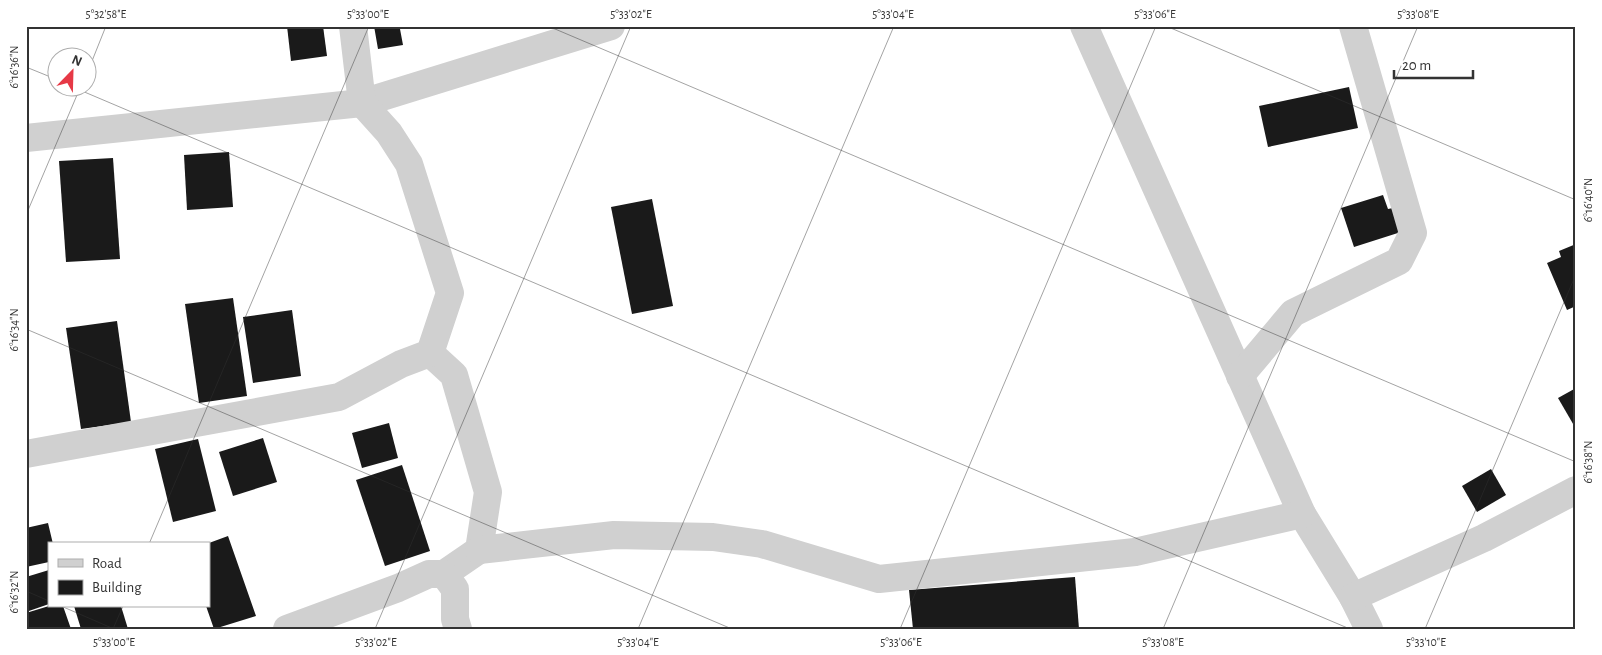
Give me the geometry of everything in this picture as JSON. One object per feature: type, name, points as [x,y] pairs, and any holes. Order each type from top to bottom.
[{"type":"street","points":[[353,26],[362,103],[389,133],[409,164],[450,293],[430,353]]},
{"type":"street","points":[[26,138],[362,103],[611,26]]},
{"type":"street","points":[[1084,26],[1302,514],[1353,597],[1369,629]]},
{"type":"street","points":[[1240,376],[1293,313],[1399,261],[1413,233],[1353,26]]},
{"type":"street","points":[[26,454],[339,397],[402,364],[430,353]]},
{"type":"street","points":[[430,353],[454,375],[488,492],[479,550]]},
{"type":"street","points":[[1353,597],[1484,538],[1576,490]]},
{"type":"street","points":[[293,628],[429,574],[444,574],[479,550],[614,535],[713,537],[762,544],[879,579],[1135,552],[1302,514]]},
{"type":"street","points":[[444,574],[455,589],[458,629]]},
{"type":"building","points":[[287,26],[323,26],[327,56],[291,61]]},
{"type":"building","points":[[374,26],[408,26],[400,29],[403,45],[378,49]]},
{"type":"building","points":[[1349,87],[1358,128],[1268,147],[1259,106]]},
{"type":"building","points":[[229,152],[233,207],[187,210],[184,155]]},
{"type":"building","points":[[113,158],[120,259],[66,262],[59,161]]},
{"type":"building","points":[[1383,195],[1388,209],[1393,208],[1401,232],[1354,247],[1341,208]]},
{"type":"building","points":[[652,199],[673,306],[632,314],[611,207]]},
{"type":"building","points":[[1576,244],[1576,306],[1567,310],[1547,263],[1561,257],[1559,251]]},
{"type":"building","points":[[233,298],[247,396],[199,403],[185,304]]},
{"type":"building","points":[[292,310],[301,376],[253,383],[243,317]]},
{"type":"building","points":[[117,321],[131,422],[81,429],[66,328]]},
{"type":"building","points":[[1576,388],[1576,429],[1558,398]]},
{"type":"building","points":[[389,423],[398,458],[362,468],[352,433]]},
{"type":"building","points":[[263,438],[277,482],[233,496],[219,452]]},
{"type":"building","points":[[198,439],[216,511],[173,522],[155,449]]},
{"type":"building","points":[[402,465],[430,551],[385,566],[356,480]]},
{"type":"building","points":[[1491,469],[1506,495],[1477,512],[1462,486]]},
{"type":"building","points":[[48,523],[53,542],[48,542],[48,562],[26,567],[26,528]]},
{"type":"building","points":[[228,536],[256,616],[214,629],[207,608],[210,608],[210,543]]},
{"type":"building","points":[[48,570],[48,604],[26,612],[26,577]]},
{"type":"building","points":[[1075,577],[1079,629],[913,629],[909,590]]},
{"type":"building","points":[[48,606],[48,608],[64,608],[71,629],[26,629],[26,613]]},
{"type":"building","points":[[75,608],[122,608],[128,629],[81,629]]}]
